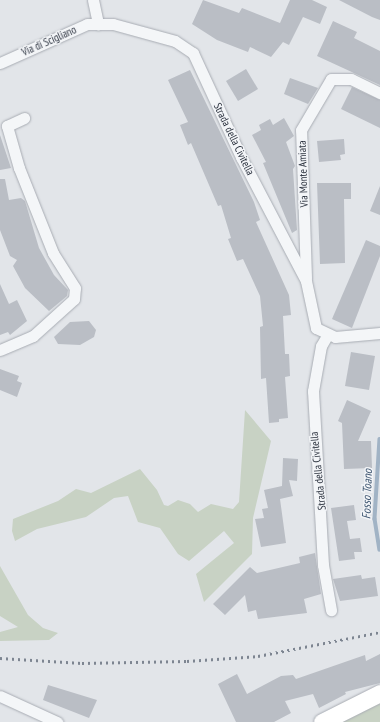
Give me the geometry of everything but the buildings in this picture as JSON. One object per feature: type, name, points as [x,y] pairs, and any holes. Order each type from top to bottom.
[{"type":"main road","points":[[322,722],[380,693]]},
{"type":"street","points":[[93,0],[98,24]]},
{"type":"street","name":"Via di Scigliano","points":[[0,63],[87,24],[98,24]]},
{"type":"street","name":"Strada della Civitella","points":[[98,24],[113,24],[174,41],[193,53],[241,157],[306,281],[316,328],[328,334],[321,346],[313,391],[323,565],[331,610]]},
{"type":"street","name":"Via Monte Amiata","points":[[306,281],[301,130],[331,79],[351,79],[380,93]]},
{"type":"street","points":[[0,350],[33,336],[74,299],[75,288],[53,252],[19,168],[8,126],[24,118]]},
{"type":"street","points":[[328,334],[335,337],[380,333]]},
{"type":"street","points":[[0,696],[57,722]]},
{"type":"green space","points":[[245,410],[271,441],[253,518],[252,554],[204,602],[196,574],[234,543],[224,531],[189,561],[178,554],[160,528],[138,522],[128,496],[114,498],[86,517],[37,529],[15,541],[12,531],[13,519],[58,501],[76,489],[91,493],[140,469],[157,490],[164,505],[168,506],[178,500],[190,504],[198,512],[211,504],[233,509],[239,502]]},
{"type":"green space","points":[[0,566],[28,615],[43,628],[58,633],[49,640],[0,641],[0,632],[18,627],[0,616]]},
{"type":"green space","points":[[380,700],[380,722],[341,721]]},
{"type":"waterway","name":"Fosso Toano","points":[[380,439],[375,519],[380,550]]},
{"type":"railway","points":[[0,658],[82,663],[187,661],[258,656],[380,632]]}]
